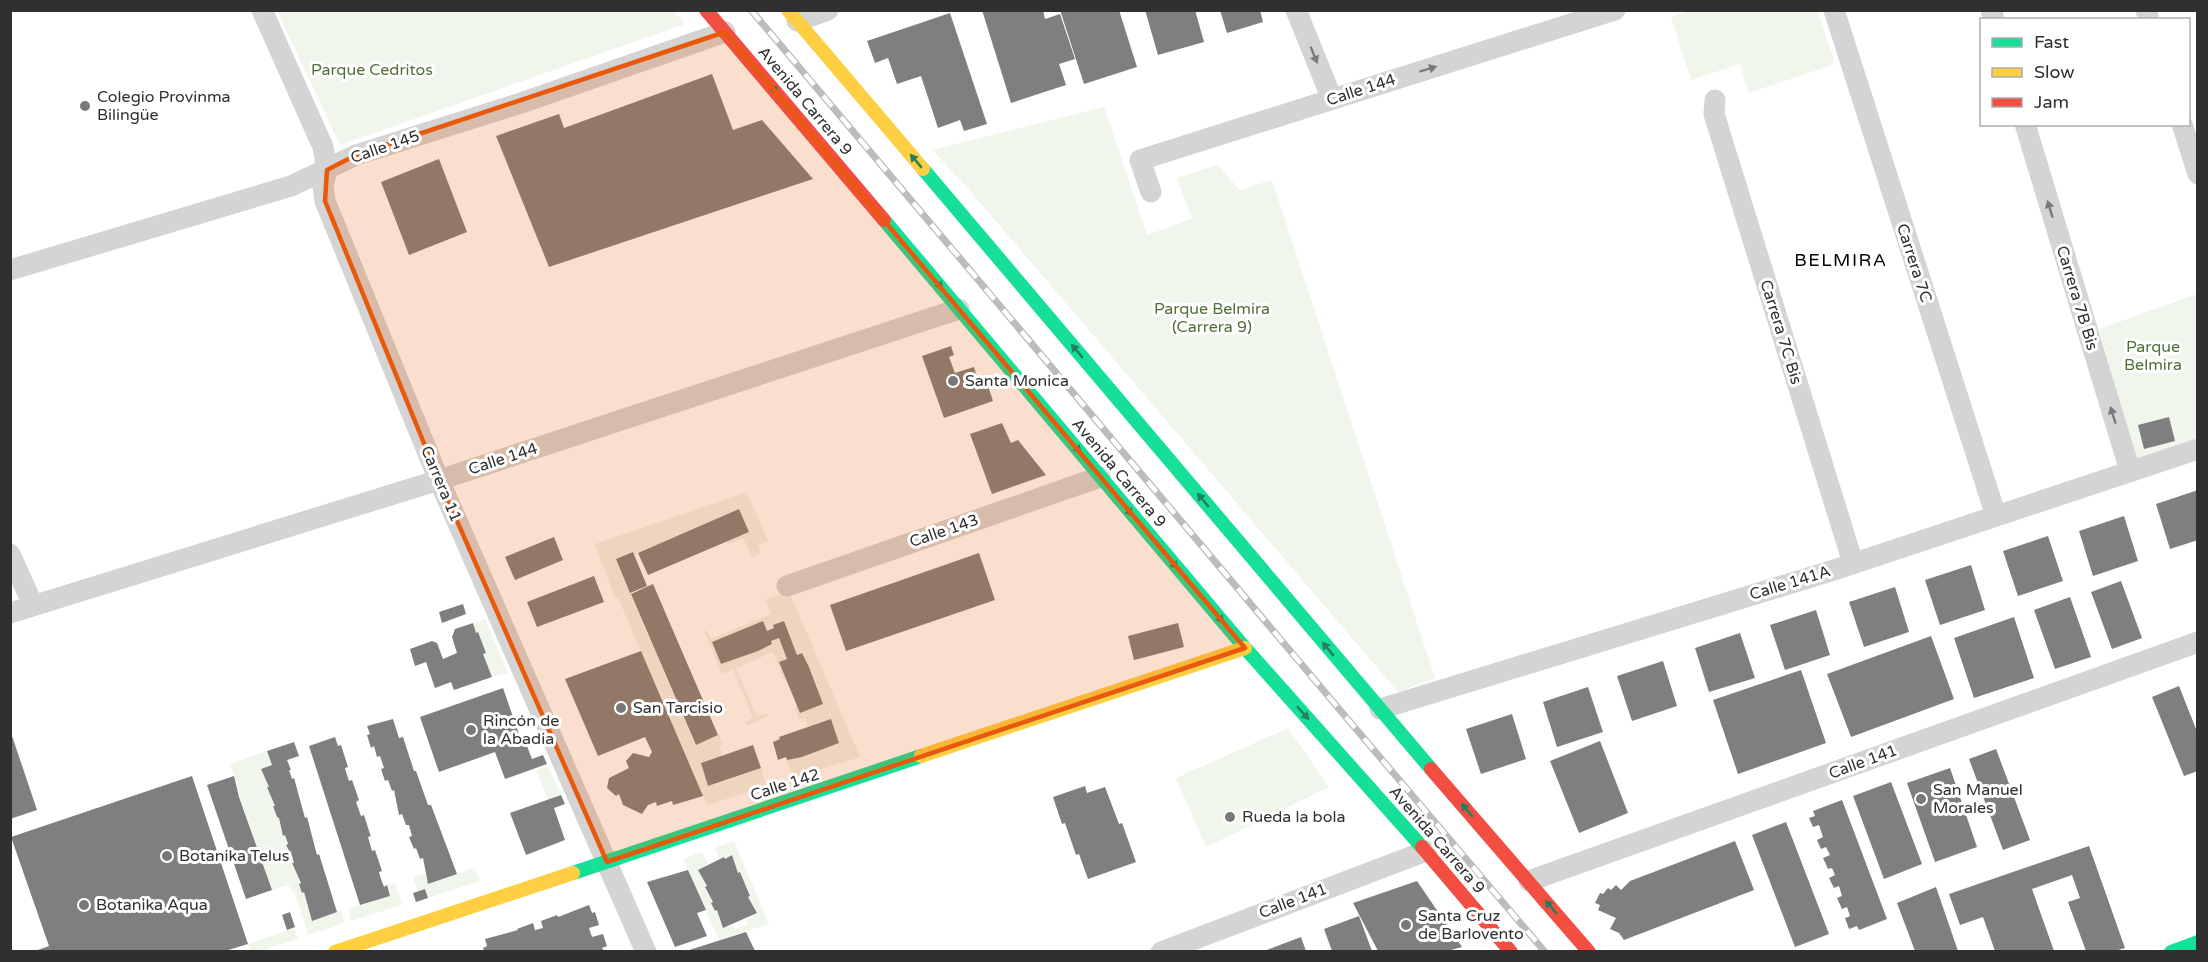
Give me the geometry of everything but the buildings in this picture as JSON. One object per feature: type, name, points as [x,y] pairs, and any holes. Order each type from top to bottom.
[{"type":"main road","name":"Avenida Carrera 9","points":[[706,10],[1245,648],[1426,851],[1511,951]]},
{"type":"main road","points":[[792,16],[1380,709],[1589,951]]},
{"type":"main road","name":"Calle 142","points":[[335,951],[1245,648]]},
{"type":"main road","points":[[2171,951],[2198,942]]},
{"type":"street","name":"Carrera 11","points":[[262,10],[323,147],[327,170],[323,186],[325,201],[439,480],[646,951]]},
{"type":"street","points":[[792,16],[828,10]]},
{"type":"street","points":[[1296,10],[1332,99]]},
{"type":"street","name":"Calle 144","points":[[1151,192],[1140,160],[1615,10]]},
{"type":"street","name":"Carrera 7C","points":[[1834,10],[1996,516]]},
{"type":"street","name":"Calle 145","points":[[10,270],[291,186],[356,154],[521,103],[725,32]]},
{"type":"street","name":"Carrera 7C Bis","points":[[1715,100],[1714,114],[1853,563]]},
{"type":"street","name":"Carrera 7B Bis","points":[[2026,126],[2130,471]]},
{"type":"street","points":[[2183,126],[2198,174]]},
{"type":"street","name":"Calle 144","points":[[10,613],[439,480],[959,309]]},
{"type":"street","name":"Calle 141A","points":[[1380,709],[1853,563],[2198,449]]},
{"type":"street","name":"Calle 143","points":[[787,586],[1100,477]]},
{"type":"street","points":[[10,554],[33,605]]},
{"type":"street","name":"Calle 141","points":[[1529,881],[2198,642]]},
{"type":"street","name":"Calle 141","points":[[1161,951],[1426,851]]},
{"type":"highlighted area","points":[[725,32],[1245,648],[607,862],[439,480],[325,201],[327,170],[356,155]]},
{"type":"green space","name":"Parque Cedritos","points":[[673,10],[685,24],[340,145],[277,11]]},
{"type":"green space","points":[[1691,10],[1818,11],[1835,64],[1749,93],[1740,64],[1691,80],[1671,17]]},
{"type":"green space","name":"Parque Belmira (Carrera 9)","points":[[1104,107],[1147,235],[1192,219],[1177,178],[1217,165],[1240,190],[1272,180],[1435,678],[1398,692],[965,185],[932,150]]},
{"type":"green space","name":"Parque Belmira","points":[[2197,294],[2197,438],[2136,459],[2099,329]]},
{"type":"green space","points":[[747,492],[768,541],[758,545],[761,553],[752,557],[743,538],[728,544],[727,541],[749,532],[739,509],[634,555],[632,552],[616,560],[695,745],[719,734],[723,745],[720,746],[723,756],[701,763],[708,786],[761,768],[766,786],[707,805],[618,598],[615,598],[595,544]]},
{"type":"green space","points":[[789,591],[860,757],[793,778],[787,760],[839,742],[831,720],[809,727],[805,718],[799,720],[795,707],[797,706],[800,713],[818,688],[802,653],[797,655],[784,621],[767,631],[763,621],[712,642],[721,664],[772,644],[771,641],[779,638],[787,659],[780,662],[786,679],[784,680],[773,652],[736,668],[757,717],[766,713],[768,716],[747,726],[745,722],[753,718],[733,669],[722,674],[704,631],[706,630],[711,639],[771,614],[765,600]]},
{"type":"green space","points":[[485,619],[508,673],[492,677],[483,654],[486,653],[473,623]]},
{"type":"green space","name":"Rueda la bola","points":[[1288,728],[1329,787],[1206,847],[1176,778]]},
{"type":"green space","points":[[267,751],[272,765],[261,769],[269,787],[267,788],[283,835],[285,835],[286,845],[294,863],[292,864],[304,892],[312,920],[341,911],[345,923],[308,935],[296,896],[288,885],[272,890],[264,872],[266,871],[263,861],[261,862],[230,764]]},
{"type":"green space","points":[[548,766],[561,795],[548,800],[536,770]]},
{"type":"green space","points":[[734,841],[769,924],[719,940],[683,859],[702,852],[708,864],[698,870],[707,886],[705,888],[713,902],[711,903],[715,911],[717,910],[723,928],[733,926],[735,929],[748,924],[746,920],[757,913],[748,897],[750,895],[732,856],[719,859],[715,848]]},
{"type":"green space","points":[[474,868],[480,881],[428,898],[425,889],[418,892],[413,877],[425,873],[429,884]]},
{"type":"green space","points":[[395,883],[402,905],[351,921],[348,909],[390,896],[387,885]]},
{"type":"green space","points":[[294,928],[298,939],[260,951],[250,951],[248,944]]},
{"type":"railway","points":[[751,10],[1545,952]]},
{"type":"traffic: fast","points":[[923,169],[1431,769]]},
{"type":"traffic: fast","points":[[884,220],[1245,648],[1422,847]]},
{"type":"traffic: fast","points":[[573,873],[921,756]]},
{"type":"traffic: fast","points":[[2171,952],[2198,942]]},
{"type":"traffic: slow","points":[[788,10],[923,169]]},
{"type":"traffic: slow","points":[[921,756],[1245,648]]},
{"type":"traffic: slow","points":[[335,952],[573,873]]},
{"type":"traffic: jam","points":[[706,10],[884,220]]},
{"type":"traffic: jam","points":[[1431,769],[1589,952]]},
{"type":"traffic: jam","points":[[1422,847],[1511,952]]},
{"type":"place","name":"Colegio Provinma Bilingüe","points":[[85,106]]},
{"type":"place","name":"Santa Monica","points":[[953,381]]},
{"type":"place","name":"San Tarcisio","points":[[621,708]]},
{"type":"place","name":"Rincón de la Abadia","points":[[471,730]]},
{"type":"place","name":"San Manuel Morales","points":[[1921,799]]},
{"type":"place","name":"Rueda la bola","points":[[1230,817]]},
{"type":"place","name":"Botanika Telus","points":[[167,856]]},
{"type":"place","name":"Botanika Aqua","points":[[84,905]]},
{"type":"place","name":"Santa Cruz de Barlovento","points":[[1406,925]]},
{"type":"district","name":"BELMIRA","points":[[1841,260]]}]
